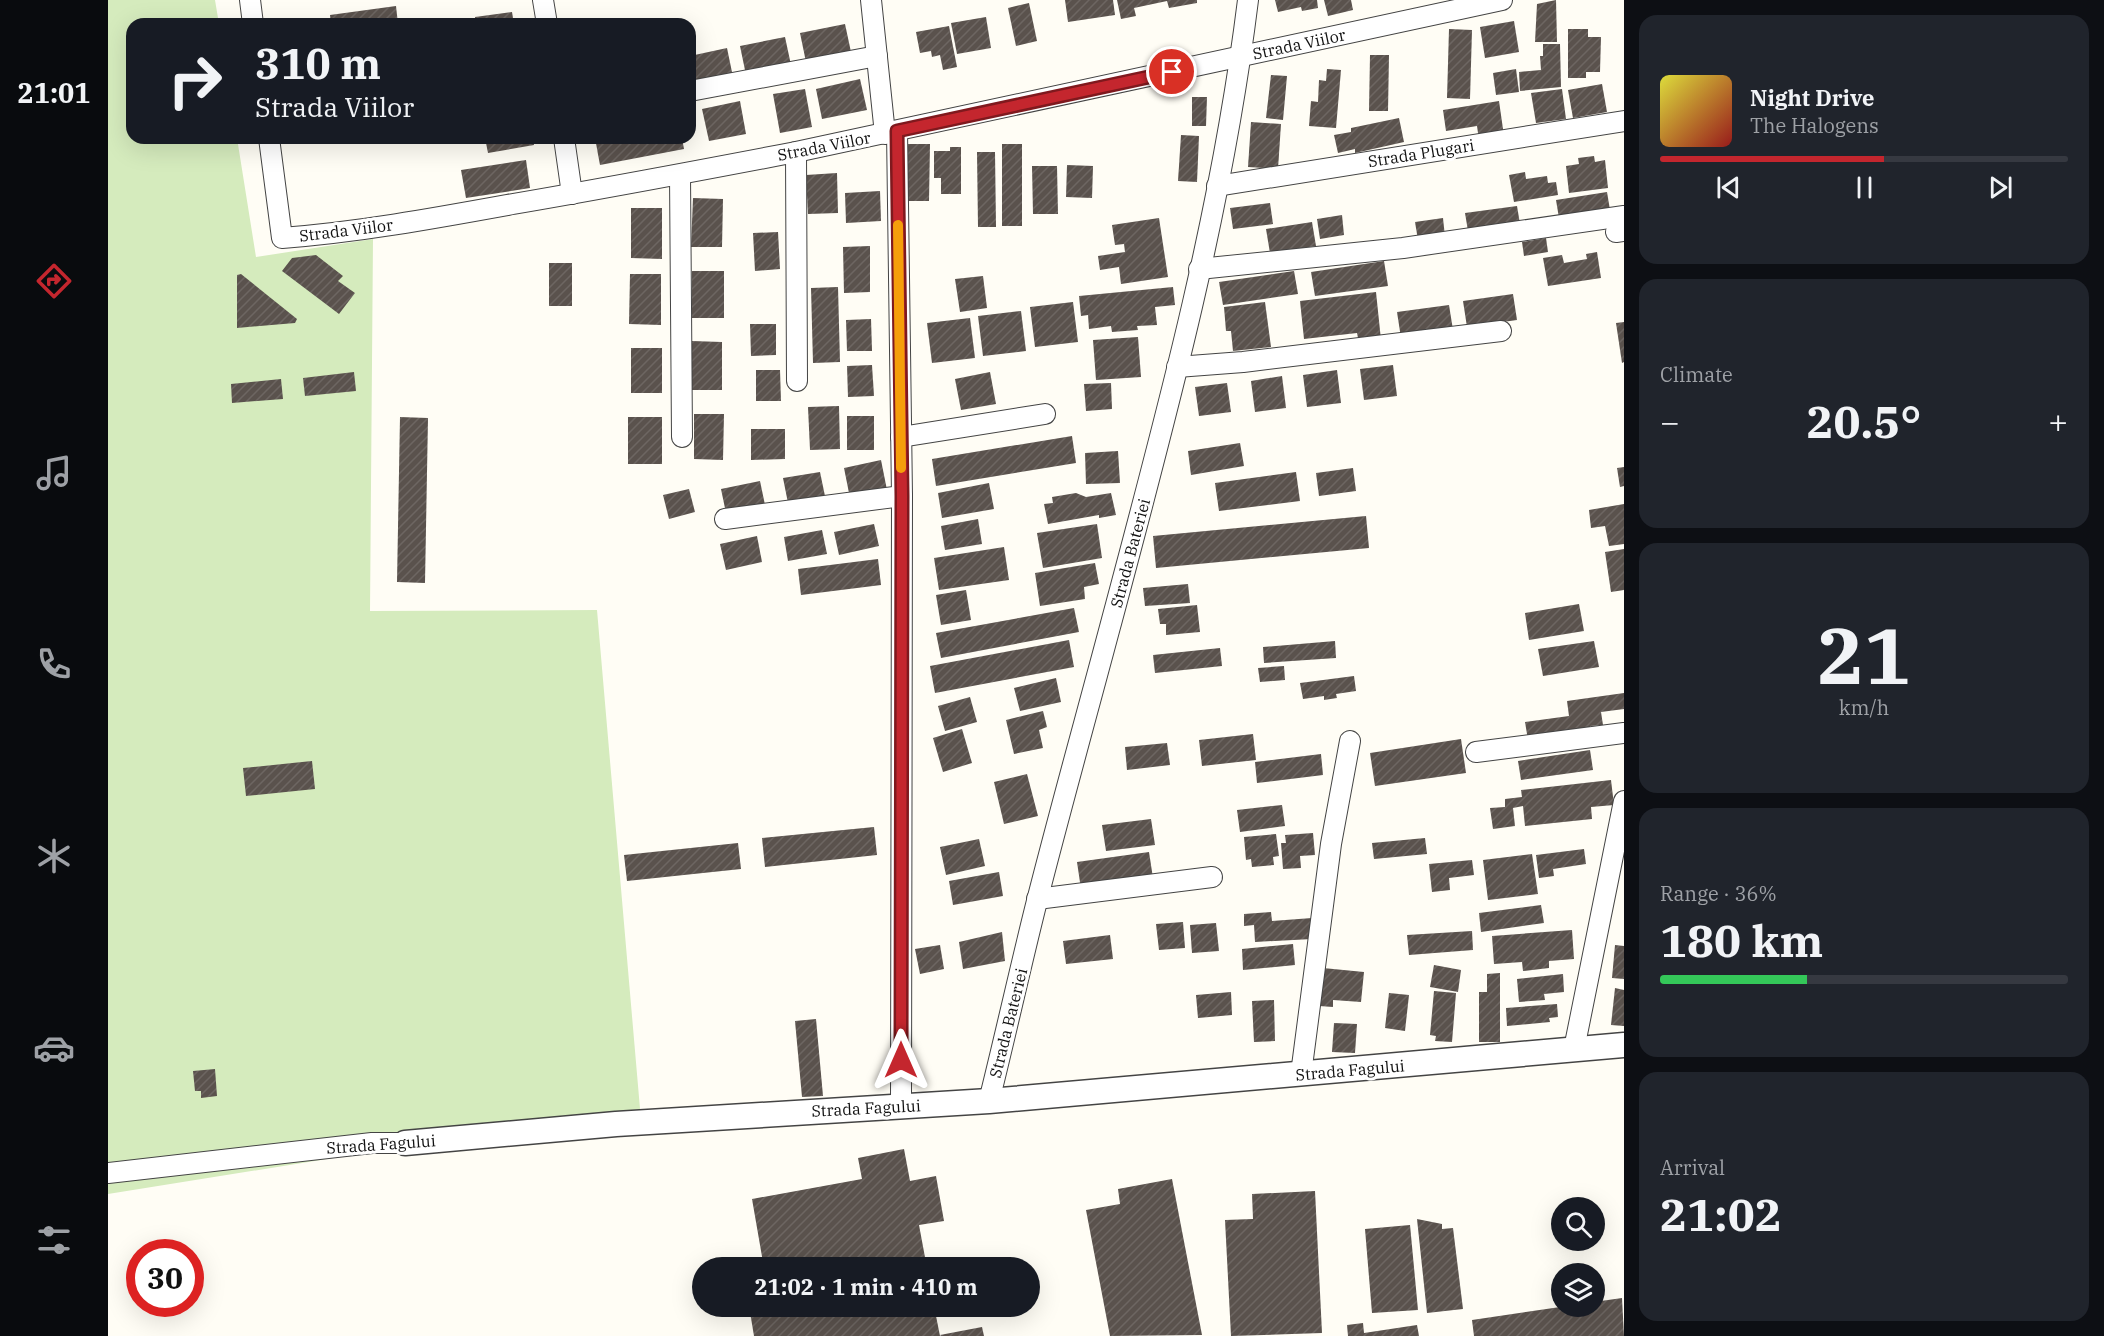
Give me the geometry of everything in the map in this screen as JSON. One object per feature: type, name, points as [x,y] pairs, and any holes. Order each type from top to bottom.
[{"type":"street","points":[[250,0],[252,18]]},
{"type":"street","points":[[543,0],[546,18]]},
{"type":"street","points":[[871,0],[876,56],[891,133],[901,437],[901,1106]]},
{"type":"street","name":"Strada Bateriei","points":[[989,1101],[1038,899],[1177,368],[1217,186],[1241,57],[1248,0]]},
{"type":"street","name":"Strada Viilor","points":[[270,144],[282,238],[380,228],[680,175],[891,133],[1502,0]]},
{"type":"street","points":[[696,90],[876,56]]},
{"type":"street","name":"Strada Plugari","points":[[1217,186],[1624,121]]},
{"type":"street","points":[[565,144],[572,194]]},
{"type":"street","points":[[796,152],[797,381]]},
{"type":"street","points":[[680,175],[682,437]]},
{"type":"street","points":[[1199,268],[1621,226]]},
{"type":"street","points":[[1177,368],[1502,331]]},
{"type":"street","points":[[901,437],[1045,414]]},
{"type":"street","points":[[725,519],[902,496]]},
{"type":"street","points":[[1476,752],[1624,733]]},
{"type":"street","points":[[1301,1074],[1331,844],[1350,741]]},
{"type":"street","points":[[1574,1049],[1624,801]]},
{"type":"street","points":[[1038,899],[1212,877]]},
{"type":"street","points":[[1604,898],[1624,896]]},
{"type":"street","name":"Strada Fagului","points":[[108,1173],[372,1143],[405,1143],[628,1123],[989,1101],[1624,1045]]},
{"type":"green space","points":[[108,0],[215,0],[218,18],[126,18],[126,144],[238,144],[256,257],[373,239],[370,611],[597,610],[642,1132],[358,1154],[108,1194]]},
{"type":"building","points":[[1065,0],[1113,0],[1115,15],[1068,22]]},
{"type":"building","points":[[1117,0],[1197,0],[1197,3],[1169,8],[1167,1],[1134,8],[1136,16],[1121,19]]},
{"type":"building","points":[[1275,0],[1317,0],[1318,8],[1302,11],[1301,7],[1278,12]]},
{"type":"building","points":[[1324,0],[1351,0],[1353,10],[1328,16]]},
{"type":"building","points":[[1556,0],[1557,42],[1535,42],[1537,4]]},
{"type":"building","points":[[1029,3],[1037,41],[1016,46],[1008,8]]},
{"type":"building","points":[[396,6],[397,18],[330,18],[330,15]]},
{"type":"building","points":[[512,12],[513,18],[475,18]]},
{"type":"building","points":[[986,17],[991,48],[957,54],[951,23]]},
{"type":"building","points":[[1514,21],[1519,52],[1485,58],[1480,27]]},
{"type":"building","points":[[845,24],[851,52],[806,62],[800,33]]},
{"type":"building","points":[[949,26],[957,67],[943,70],[940,55],[932,57],[931,51],[920,53],[916,32]]},
{"type":"building","points":[[1449,29],[1472,30],[1470,99],[1447,98]]},
{"type":"building","points":[[1568,29],[1588,29],[1588,37],[1601,37],[1600,72],[1586,72],[1586,78],[1568,78]]},
{"type":"building","points":[[785,37],[791,65],[746,75],[740,46]]},
{"type":"building","points":[[1543,44],[1560,44],[1561,87],[1520,91],[1519,72],[1541,70],[1540,56],[1543,56]]},
{"type":"building","points":[[727,48],[733,77],[696,85],[696,55]]},
{"type":"building","points":[[1370,55],[1389,55],[1388,111],[1369,111]]},
{"type":"building","points":[[1327,69],[1341,70],[1336,128],[1309,126],[1311,101],[1318,102],[1319,80],[1326,81]]},
{"type":"building","points":[[1516,69],[1519,92],[1496,95],[1493,73]]},
{"type":"building","points":[[1271,75],[1287,76],[1283,120],[1266,118]]},
{"type":"building","points":[[860,79],[867,110],[822,119],[816,89]]},
{"type":"building","points":[[1602,84],[1607,112],[1573,118],[1568,90]]},
{"type":"building","points":[[805,89],[812,127],[780,133],[773,94]]},
{"type":"building","points":[[1562,89],[1566,119],[1536,123],[1531,93]]},
{"type":"building","points":[[1192,97],[1207,97],[1206,126],[1192,126]]},
{"type":"building","points":[[740,101],[746,134],[709,141],[702,109]]},
{"type":"building","points":[[1499,101],[1504,136],[1479,140],[1477,126],[1446,131],[1443,110]]},
{"type":"building","points":[[1399,118],[1404,142],[1355,153],[1355,149],[1338,153],[1334,135],[1351,132],[1351,128]]},
{"type":"building","points":[[1251,122],[1281,124],[1278,169],[1248,167]]},
{"type":"building","points":[[1181,135],[1199,136],[1197,182],[1178,181]]},
{"type":"building","points":[[486,144],[534,144],[534,145],[488,153]]},
{"type":"building","points":[[596,144],[683,144],[684,149],[600,165]]},
{"type":"building","points":[[904,144],[930,144],[929,201],[903,201]]},
{"type":"building","points":[[1002,144],[1022,144],[1022,226],[1002,226]]},
{"type":"building","points":[[950,147],[961,147],[961,194],[941,194],[941,178],[934,178],[934,151],[950,151]]},
{"type":"building","points":[[977,152],[995,152],[996,227],[978,227]]},
{"type":"building","points":[[1594,156],[1595,162],[1605,160],[1608,188],[1569,193],[1566,166],[1579,164],[1578,158]]},
{"type":"building","points":[[526,160],[530,188],[466,198],[461,170]]},
{"type":"building","points":[[1067,165],[1093,166],[1092,198],[1066,197]]},
{"type":"building","points":[[1032,166],[1057,166],[1058,214],[1033,214]]},
{"type":"building","points":[[1525,172],[1526,179],[1547,176],[1548,183],[1556,182],[1558,195],[1514,202],[1509,175]]},
{"type":"building","points":[[837,173],[838,213],[808,214],[806,175]]},
{"type":"building","points":[[880,191],[881,221],[846,223],[845,193]]},
{"type":"building","points":[[1607,192],[1610,210],[1559,218],[1556,200]]},
{"type":"building","points":[[693,198],[723,199],[722,247],[691,247]]},
{"type":"building","points":[[1270,203],[1273,224],[1233,229],[1230,208]]},
{"type":"building","points":[[1517,206],[1520,224],[1468,231],[1465,213]]},
{"type":"building","points":[[631,208],[662,208],[662,259],[631,258]]},
{"type":"building","points":[[1342,215],[1344,235],[1320,239],[1317,219]]},
{"type":"building","points":[[1159,218],[1168,277],[1121,284],[1119,267],[1100,270],[1098,256],[1125,252],[1124,244],[1115,245],[1112,225]]},
{"type":"building","points":[[1443,218],[1445,237],[1418,240],[1415,222]]},
{"type":"building","points":[[1312,222],[1316,246],[1270,253],[1266,229]]},
{"type":"building","points":[[778,232],[780,269],[755,271],[753,233]]},
{"type":"building","points":[[1546,238],[1548,252],[1524,256],[1522,242]]},
{"type":"building","points":[[870,246],[870,292],[844,293],[843,247]]},
{"type":"building","points":[[1597,252],[1601,278],[1548,286],[1543,258],[1562,255],[1564,263],[1587,259],[1586,254]]},
{"type":"building","points":[[316,255],[343,276],[338,281],[355,293],[339,314],[282,271],[292,258]]},
{"type":"building","points":[[1384,261],[1388,286],[1315,296],[1311,272]]},
{"type":"building","points":[[549,263],[572,263],[572,306],[549,306]]},
{"type":"building","points":[[692,271],[724,271],[724,318],[692,318]]},
{"type":"building","points":[[1294,271],[1298,294],[1223,305],[1219,282]]},
{"type":"building","points":[[241,274],[297,319],[295,323],[237,328],[237,275]]},
{"type":"building","points":[[630,274],[661,274],[661,325],[629,324]]},
{"type":"building","points":[[983,276],[987,308],[960,312],[955,279]]},
{"type":"building","points":[[838,287],[840,362],[813,363],[811,288]]},
{"type":"building","points":[[1173,287],[1175,305],[1155,307],[1157,325],[1137,326],[1138,330],[1112,332],[1111,326],[1089,329],[1088,315],[1081,316],[1079,296]]},
{"type":"building","points":[[1376,292],[1381,340],[1359,343],[1357,333],[1304,339],[1300,301]]},
{"type":"building","points":[[1513,294],[1517,320],[1467,327],[1463,301]]},
{"type":"building","points":[[1073,302],[1078,342],[1035,347],[1030,307]]},
{"type":"building","points":[[1265,302],[1271,347],[1233,351],[1231,331],[1226,331],[1224,307]]},
{"type":"building","points":[[1449,305],[1453,330],[1401,338],[1397,312]]},
{"type":"building","points":[[1021,311],[1026,351],[983,356],[978,316]]},
{"type":"building","points":[[970,318],[975,358],[932,363],[927,323]]},
{"type":"building","points":[[871,319],[872,351],[847,351],[846,320]]},
{"type":"building","points":[[1624,322],[1624,362],[1622,363],[1616,323]]},
{"type":"building","points":[[750,324],[776,324],[776,355],[751,356]]},
{"type":"building","points":[[1138,337],[1141,377],[1096,380],[1093,340]]},
{"type":"building","points":[[692,341],[722,342],[722,390],[692,390]]},
{"type":"building","points":[[631,348],[662,348],[662,393],[631,393]]},
{"type":"building","points":[[872,365],[874,396],[848,397],[847,366]]},
{"type":"building","points":[[1393,365],[1397,396],[1364,400],[1360,369]]},
{"type":"building","points":[[756,370],[780,370],[781,401],[756,401]]},
{"type":"building","points":[[1337,370],[1341,403],[1307,407],[1303,375]]},
{"type":"building","points":[[354,372],[356,391],[305,396],[303,378]]},
{"type":"building","points":[[990,372],[996,404],[961,410],[955,379]]},
{"type":"building","points":[[1282,376],[1286,408],[1255,412],[1251,381]]},
{"type":"building","points":[[281,379],[283,399],[232,403],[231,384]]},
{"type":"building","points":[[1111,383],[1112,409],[1086,411],[1084,384]]},
{"type":"building","points":[[1227,383],[1231,412],[1199,416],[1195,387]]},
{"type":"building","points":[[839,406],[840,449],[810,450],[808,407]]},
{"type":"building","points":[[694,414],[724,414],[723,460],[694,459]]},
{"type":"building","points":[[847,416],[874,416],[874,450],[847,450]]},
{"type":"building","points":[[400,417],[428,418],[425,583],[397,582]]},
{"type":"building","points":[[628,417],[662,417],[662,464],[628,464]]},
{"type":"building","points":[[751,429],[785,429],[785,459],[751,460]]},
{"type":"building","points":[[1072,436],[1076,463],[936,486],[932,459]]},
{"type":"building","points":[[1240,443],[1244,466],[1191,475],[1188,451]]},
{"type":"building","points":[[1118,451],[1120,483],[1086,484],[1085,453]]},
{"type":"building","points":[[881,460],[887,490],[850,498],[844,468]]},
{"type":"building","points":[[1624,467],[1624,486],[1620,487],[1617,468]]},
{"type":"building","points":[[1353,468],[1356,491],[1319,496],[1316,473]]},
{"type":"building","points":[[820,472],[826,501],[789,508],[783,478]]},
{"type":"building","points":[[1296,472],[1300,501],[1219,511],[1215,483]]},
{"type":"building","points":[[760,481],[765,505],[726,513],[721,489]]},
{"type":"building","points":[[989,483],[994,509],[942,518],[938,493]]},
{"type":"building","points":[[689,489],[695,512],[669,519],[663,495]]},
{"type":"building","points":[[1076,493],[1086,497],[1111,493],[1116,515],[1099,518],[1099,515],[1048,524],[1044,504],[1053,503],[1052,497]]},
{"type":"building","points":[[1624,504],[1624,544],[1609,546],[1605,526],[1591,528],[1589,510]]},
{"type":"building","points":[[1366,516],[1369,548],[1156,568],[1153,536]]},
{"type":"building","points":[[978,519],[982,544],[945,550],[941,526]]},
{"type":"building","points":[[874,524],[879,546],[839,555],[834,532]]},
{"type":"building","points":[[1097,524],[1102,558],[1043,568],[1037,533]]},
{"type":"building","points":[[822,530],[827,554],[788,561],[784,537]]},
{"type":"building","points":[[757,536],[762,562],[726,570],[720,544]]},
{"type":"building","points":[[1004,547],[1009,580],[939,590],[934,558]]},
{"type":"building","points":[[1624,549],[1624,590],[1611,592],[1605,552]]},
{"type":"building","points":[[878,559],[881,585],[801,595],[798,569]]},
{"type":"building","points":[[1095,563],[1099,584],[1084,587],[1085,599],[1040,606],[1035,573]]},
{"type":"building","points":[[1188,584],[1190,603],[1145,606],[1143,588]]},
{"type":"building","points":[[966,590],[971,620],[941,625],[936,595]]},
{"type":"building","points":[[1579,604],[1584,631],[1529,640],[1525,613]]},
{"type":"building","points":[[1197,605],[1200,632],[1166,635],[1166,624],[1160,624],[1158,609]]},
{"type":"building","points":[[1074,608],[1079,632],[941,658],[936,633]]},
{"type":"building","points":[[1069,640],[1074,667],[935,693],[930,666]]},
{"type":"building","points":[[1335,641],[1336,658],[1264,663],[1263,647]]},
{"type":"building","points":[[1594,641],[1599,667],[1543,676],[1538,649]]},
{"type":"building","points":[[1220,648],[1222,666],[1155,673],[1153,655]]},
{"type":"building","points":[[1284,666],[1285,680],[1260,682],[1258,668]]},
{"type":"building","points":[[1354,676],[1356,691],[1336,694],[1337,698],[1324,700],[1324,696],[1303,699],[1300,683]]},
{"type":"building","points":[[1056,678],[1061,702],[1020,711],[1014,688]]},
{"type":"building","points":[[1624,693],[1624,709],[1601,712],[1603,725],[1590,726],[1591,732],[1528,740],[1525,722],[1569,716],[1567,701]]},
{"type":"building","points":[[970,697],[977,722],[945,731],[938,706]]},
{"type":"building","points":[[1043,711],[1047,727],[1039,730],[1043,748],[1014,754],[1006,720]]},
{"type":"building","points":[[962,729],[972,763],[943,772],[933,738]]},
{"type":"building","points":[[1253,734],[1256,760],[1202,766],[1199,740]]},
{"type":"building","points":[[1461,739],[1466,773],[1375,786],[1370,753]]},
{"type":"building","points":[[1167,743],[1170,765],[1127,770],[1125,747]]},
{"type":"building","points":[[1590,750],[1593,770],[1521,780],[1518,761]]},
{"type":"building","points":[[1321,754],[1323,775],[1257,783],[1255,762]]},
{"type":"building","points":[[312,761],[315,789],[246,796],[243,768]]},
{"type":"building","points":[[1027,774],[1038,816],[1004,824],[994,782]]},
{"type":"building","points":[[1611,780],[1614,805],[1591,807],[1592,819],[1525,826],[1523,806],[1513,808],[1515,826],[1493,829],[1490,808],[1505,807],[1505,799],[1522,797],[1521,790]]},
{"type":"building","points":[[1282,805],[1285,826],[1240,832],[1237,810]]},
{"type":"building","points":[[1151,819],[1155,845],[1106,851],[1102,825]]},
{"type":"building","points":[[874,827],[877,855],[765,867],[762,838]]},
{"type":"building","points":[[1313,833],[1315,855],[1300,856],[1301,868],[1283,869],[1281,843],[1286,843],[1285,835]]},
{"type":"building","points":[[1276,834],[1279,856],[1273,857],[1274,865],[1252,867],[1251,859],[1246,860],[1244,837]]},
{"type":"building","points":[[1425,838],[1427,854],[1374,859],[1372,843]]},
{"type":"building","points":[[979,839],[985,866],[946,875],[940,847]]},
{"type":"building","points":[[738,843],[741,869],[627,881],[624,855]]},
{"type":"building","points":[[1584,849],[1586,864],[1553,869],[1554,876],[1539,878],[1536,855]]},
{"type":"building","points":[[1149,852],[1153,878],[1081,889],[1077,862]]},
{"type":"building","points":[[1532,854],[1538,894],[1488,900],[1483,860]]},
{"type":"building","points":[[1472,860],[1474,875],[1449,878],[1450,890],[1432,892],[1429,864]]},
{"type":"building","points":[[999,872],[1003,896],[953,905],[949,881]]},
{"type":"building","points":[[1541,905],[1544,923],[1481,932],[1479,913]]},
{"type":"building","points":[[1271,912],[1272,921],[1312,918],[1312,939],[1255,942],[1254,925],[1244,926],[1244,914]]},
{"type":"building","points":[[1183,922],[1185,948],[1159,950],[1156,924]]},
{"type":"building","points":[[1216,923],[1219,951],[1192,953],[1190,925]]},
{"type":"building","points":[[1572,930],[1574,959],[1549,961],[1549,968],[1523,971],[1522,962],[1494,964],[1492,936]]},
{"type":"building","points":[[1472,931],[1473,950],[1409,955],[1407,935]]},
{"type":"building","points":[[1002,932],[1005,961],[963,969],[959,942]]},
{"type":"building","points":[[1110,935],[1113,959],[1066,964],[1063,941]]},
{"type":"building","points":[[1293,944],[1295,965],[1243,970],[1242,949]]},
{"type":"building","points":[[940,945],[944,969],[920,974],[915,949]]},
{"type":"building","points":[[1615,945],[1624,946],[1624,979],[1612,978]]},
{"type":"building","points":[[1434,965],[1461,970],[1458,992],[1430,987]]},
{"type":"building","points":[[1323,968],[1364,972],[1361,1002],[1333,1000],[1333,1007],[1319,1006]]},
{"type":"building","points":[[1500,973],[1500,1042],[1479,1042],[1479,992],[1487,992],[1487,974]]},
{"type":"building","points":[[1563,974],[1564,992],[1544,994],[1545,1000],[1519,1002],[1517,979]]},
{"type":"building","points":[[1615,988],[1624,990],[1624,1026],[1611,1025]]},
{"type":"building","points":[[1434,991],[1456,993],[1452,1042],[1435,1041],[1436,1036],[1430,1035]]},
{"type":"building","points":[[1231,992],[1232,1015],[1198,1018],[1196,995]]},
{"type":"building","points":[[1389,993],[1409,995],[1405,1031],[1385,1028]]},
{"type":"building","points":[[1274,1000],[1275,1041],[1254,1042],[1252,1001]]},
{"type":"building","points":[[1557,1004],[1558,1017],[1549,1018],[1550,1022],[1507,1026],[1506,1008]]},
{"type":"building","points":[[816,1019],[823,1096],[802,1097],[795,1021]]},
{"type":"building","points":[[1334,1023],[1357,1024],[1355,1053],[1332,1052]]},
{"type":"building","points":[[215,1069],[217,1096],[201,1098],[201,1091],[195,1091],[193,1071]]},
{"type":"building","points":[[904,1149],[910,1181],[936,1176],[944,1221],[919,1225],[925,1257],[762,1257],[752,1199],[862,1179],[858,1158]]},
{"type":"building","points":[[1172,1179],[1202,1335],[1110,1336],[1086,1210],[1120,1204],[1118,1189]]},
{"type":"building","points":[[1315,1191],[1322,1333],[1231,1336],[1225,1220],[1253,1219],[1252,1194]]},
{"type":"building","points":[[1417,1219],[1442,1224],[1442,1229],[1453,1228],[1463,1309],[1427,1313]]},
{"type":"building","points":[[1410,1225],[1418,1310],[1372,1313],[1365,1229]]},
{"type":"building","points":[[1622,1298],[1624,1336],[1474,1336],[1472,1320],[1551,1308],[1551,1317],[1605,1317],[1605,1300]]},
{"type":"building","points":[[751,1317],[936,1317],[940,1336],[754,1336]]},
{"type":"building","points":[[1363,1323],[1364,1333],[1417,1325],[1419,1336],[1348,1336],[1347,1325]]},
{"type":"building","points":[[982,1327],[984,1336],[940,1335]]},
{"type":"slow traffic","points":[[898,225],[901,468]]},
{"type":"route","points":[[901,1060],[902,496],[897,131],[1172,72]]}]
